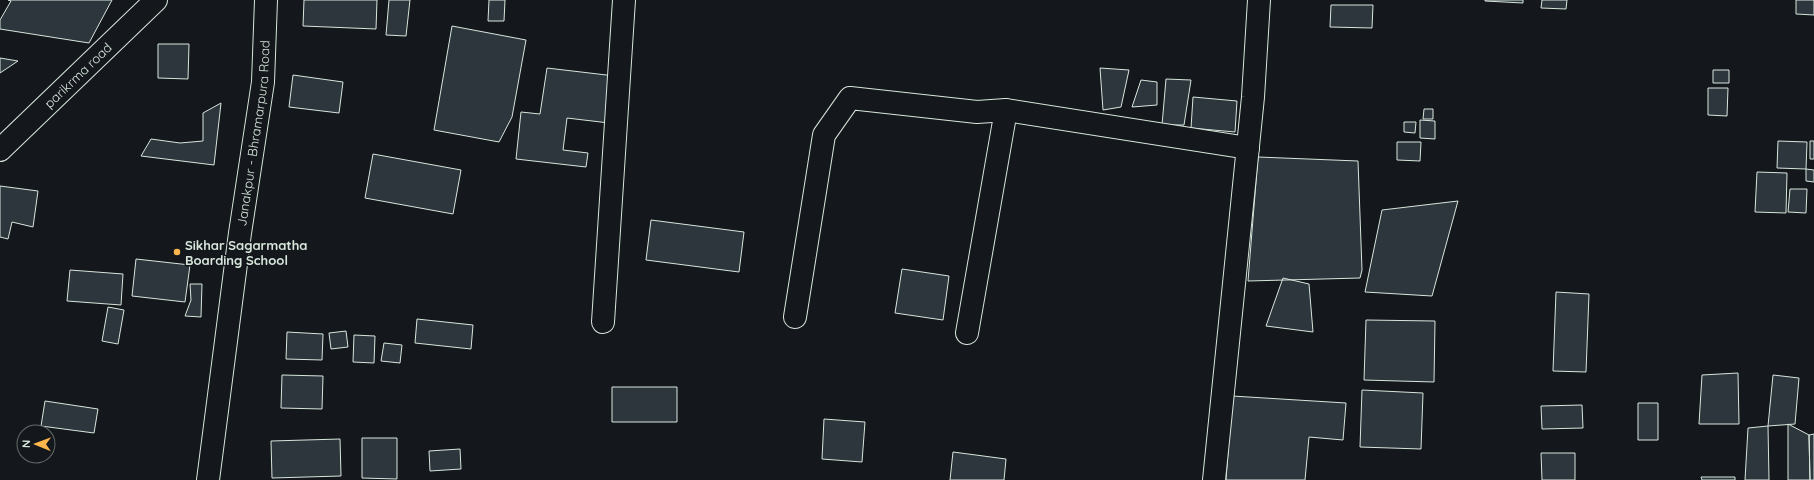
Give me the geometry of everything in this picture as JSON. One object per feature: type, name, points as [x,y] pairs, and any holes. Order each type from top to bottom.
[{"type":"street","name":"parikrma road","points":[[0,150],[156,0]]},
{"type":"street","name":"Janakpur - Bhramarpura Road","points":[[208,480],[240,233],[263,82],[266,0]]},
{"type":"street","points":[[603,322],[624,0]]},
{"type":"street","points":[[1214,480],[1253,97],[1259,0]]},
{"type":"street","points":[[795,317],[824,136],[850,98],[977,112],[1006,110],[1248,148]]},
{"type":"street","points":[[967,333],[1006,110]]},
{"type":"building","points":[[8,0],[112,0],[89,43],[0,29],[0,20],[11,1]]},
{"type":"building","points":[[304,0],[377,0],[376,29],[303,26]]},
{"type":"building","points":[[389,0],[410,0],[406,36],[386,35]]},
{"type":"building","points":[[489,0],[505,0],[504,21],[488,21]]},
{"type":"building","points":[[1523,0],[1523,3],[1485,1]]},
{"type":"building","points":[[1542,0],[1567,0],[1566,9],[1541,8]]},
{"type":"building","points":[[1796,0],[1814,0],[1814,15],[1796,14]]},
{"type":"building","points":[[1331,5],[1373,5],[1372,28],[1330,27]]},
{"type":"building","points":[[452,26],[526,40],[512,117],[499,142],[434,130]]},
{"type":"building","points":[[158,44],[189,44],[188,79],[158,78]]},
{"type":"building","points":[[0,58],[18,61],[0,73]]},
{"type":"building","points":[[547,68],[615,76],[609,123],[567,118],[563,150],[588,153],[586,167],[516,159],[521,112],[540,114]]},
{"type":"building","points":[[1100,68],[1129,70],[1121,107],[1103,110]]},
{"type":"building","points":[[1713,70],[1729,70],[1729,83],[1713,83]]},
{"type":"building","points":[[293,75],[343,82],[339,113],[289,107]]},
{"type":"building","points":[[1166,79],[1191,80],[1184,125],[1162,125]]},
{"type":"building","points":[[1141,80],[1157,82],[1157,105],[1132,107]]},
{"type":"building","points":[[1708,88],[1728,88],[1727,116],[1708,115]]},
{"type":"building","points":[[1193,97],[1237,101],[1235,132],[1191,128]]},
{"type":"building","points":[[221,103],[214,165],[141,156],[151,139],[180,143],[203,141],[203,113]]},
{"type":"building","points":[[1424,109],[1433,109],[1433,119],[1423,119]]},
{"type":"building","points":[[1420,120],[1435,121],[1435,139],[1420,138]]},
{"type":"building","points":[[1404,122],[1416,122],[1415,133],[1404,132]]},
{"type":"building","points":[[1778,141],[1807,142],[1806,169],[1777,168]]},
{"type":"building","points":[[1810,141],[1814,141],[1814,159],[1810,159]]},
{"type":"building","points":[[1397,142],[1421,142],[1420,161],[1397,160]]},
{"type":"building","points":[[373,154],[461,170],[453,214],[365,198]]},
{"type":"building","points":[[1258,157],[1358,161],[1362,270],[1360,278],[1248,281]]},
{"type":"building","points":[[1806,169],[1814,170],[1814,182],[1806,181]]},
{"type":"building","points":[[1757,172],[1787,173],[1786,213],[1755,212]]},
{"type":"building","points":[[0,186],[38,191],[33,227],[12,222],[8,239],[0,237]]},
{"type":"building","points":[[1790,189],[1807,189],[1806,213],[1788,212]]},
{"type":"building","points":[[1458,201],[1432,296],[1365,292],[1382,210]]},
{"type":"building","points":[[651,220],[744,232],[739,272],[646,260]]},
{"type":"building","points":[[136,259],[190,265],[185,302],[132,296]]},
{"type":"building","points":[[902,269],[949,276],[943,320],[895,313]]},
{"type":"building","points":[[70,270],[123,274],[121,305],[67,301]]},
{"type":"building","points":[[1283,278],[1309,284],[1313,332],[1266,326]]},
{"type":"building","points":[[190,284],[202,284],[201,317],[185,316],[191,300]]},
{"type":"building","points":[[1556,292],[1589,294],[1586,372],[1553,371]]},
{"type":"building","points":[[108,307],[124,310],[118,344],[102,341]]},
{"type":"building","points":[[417,319],[473,325],[471,349],[415,343]]},
{"type":"building","points":[[1366,320],[1435,321],[1434,382],[1364,380]]},
{"type":"building","points":[[346,331],[348,347],[331,349],[329,333]]},
{"type":"building","points":[[287,332],[323,334],[322,360],[286,359]]},
{"type":"building","points":[[354,335],[375,336],[374,363],[353,362]]},
{"type":"building","points":[[384,343],[402,345],[400,363],[381,361]]},
{"type":"building","points":[[1738,373],[1739,424],[1699,424],[1702,375]]},
{"type":"building","points":[[282,375],[323,376],[322,409],[281,408]]},
{"type":"building","points":[[1773,375],[1799,378],[1795,424],[1768,426]]},
{"type":"building","points":[[612,387],[677,387],[677,422],[612,422]]},
{"type":"building","points":[[1362,390],[1423,393],[1421,449],[1360,447]]},
{"type":"building","points":[[1232,396],[1346,403],[1343,440],[1309,437],[1305,480],[1226,480]]},
{"type":"building","points":[[45,401],[98,409],[94,433],[56,428],[56,424],[41,424]]},
{"type":"building","points":[[1638,403],[1658,403],[1658,440],[1638,440]]},
{"type":"building","points":[[1582,405],[1583,428],[1542,429],[1541,406]]},
{"type":"building","points":[[824,419],[865,422],[862,462],[822,459]]},
{"type":"building","points":[[1788,424],[1809,435],[1810,480],[1788,480]]},
{"type":"building","points":[[1768,426],[1769,480],[1745,480],[1748,428]]},
{"type":"building","points":[[1814,434],[1814,480],[1810,480],[1809,435]]},
{"type":"building","points":[[362,438],[397,438],[397,479],[362,478]]},
{"type":"building","points":[[340,439],[341,476],[272,478],[271,441]]},
{"type":"building","points":[[460,449],[461,469],[430,471],[429,451]]},
{"type":"building","points":[[953,452],[1006,459],[1004,480],[950,480]]},
{"type":"building","points":[[1541,453],[1575,453],[1575,480],[1542,480]]},
{"type":"building","points":[[1701,477],[1735,477],[1735,480],[1702,480]]},
{"type":"place","name":"Sikhar Sagarmatha Boarding School","points":[[177,252]]}]
